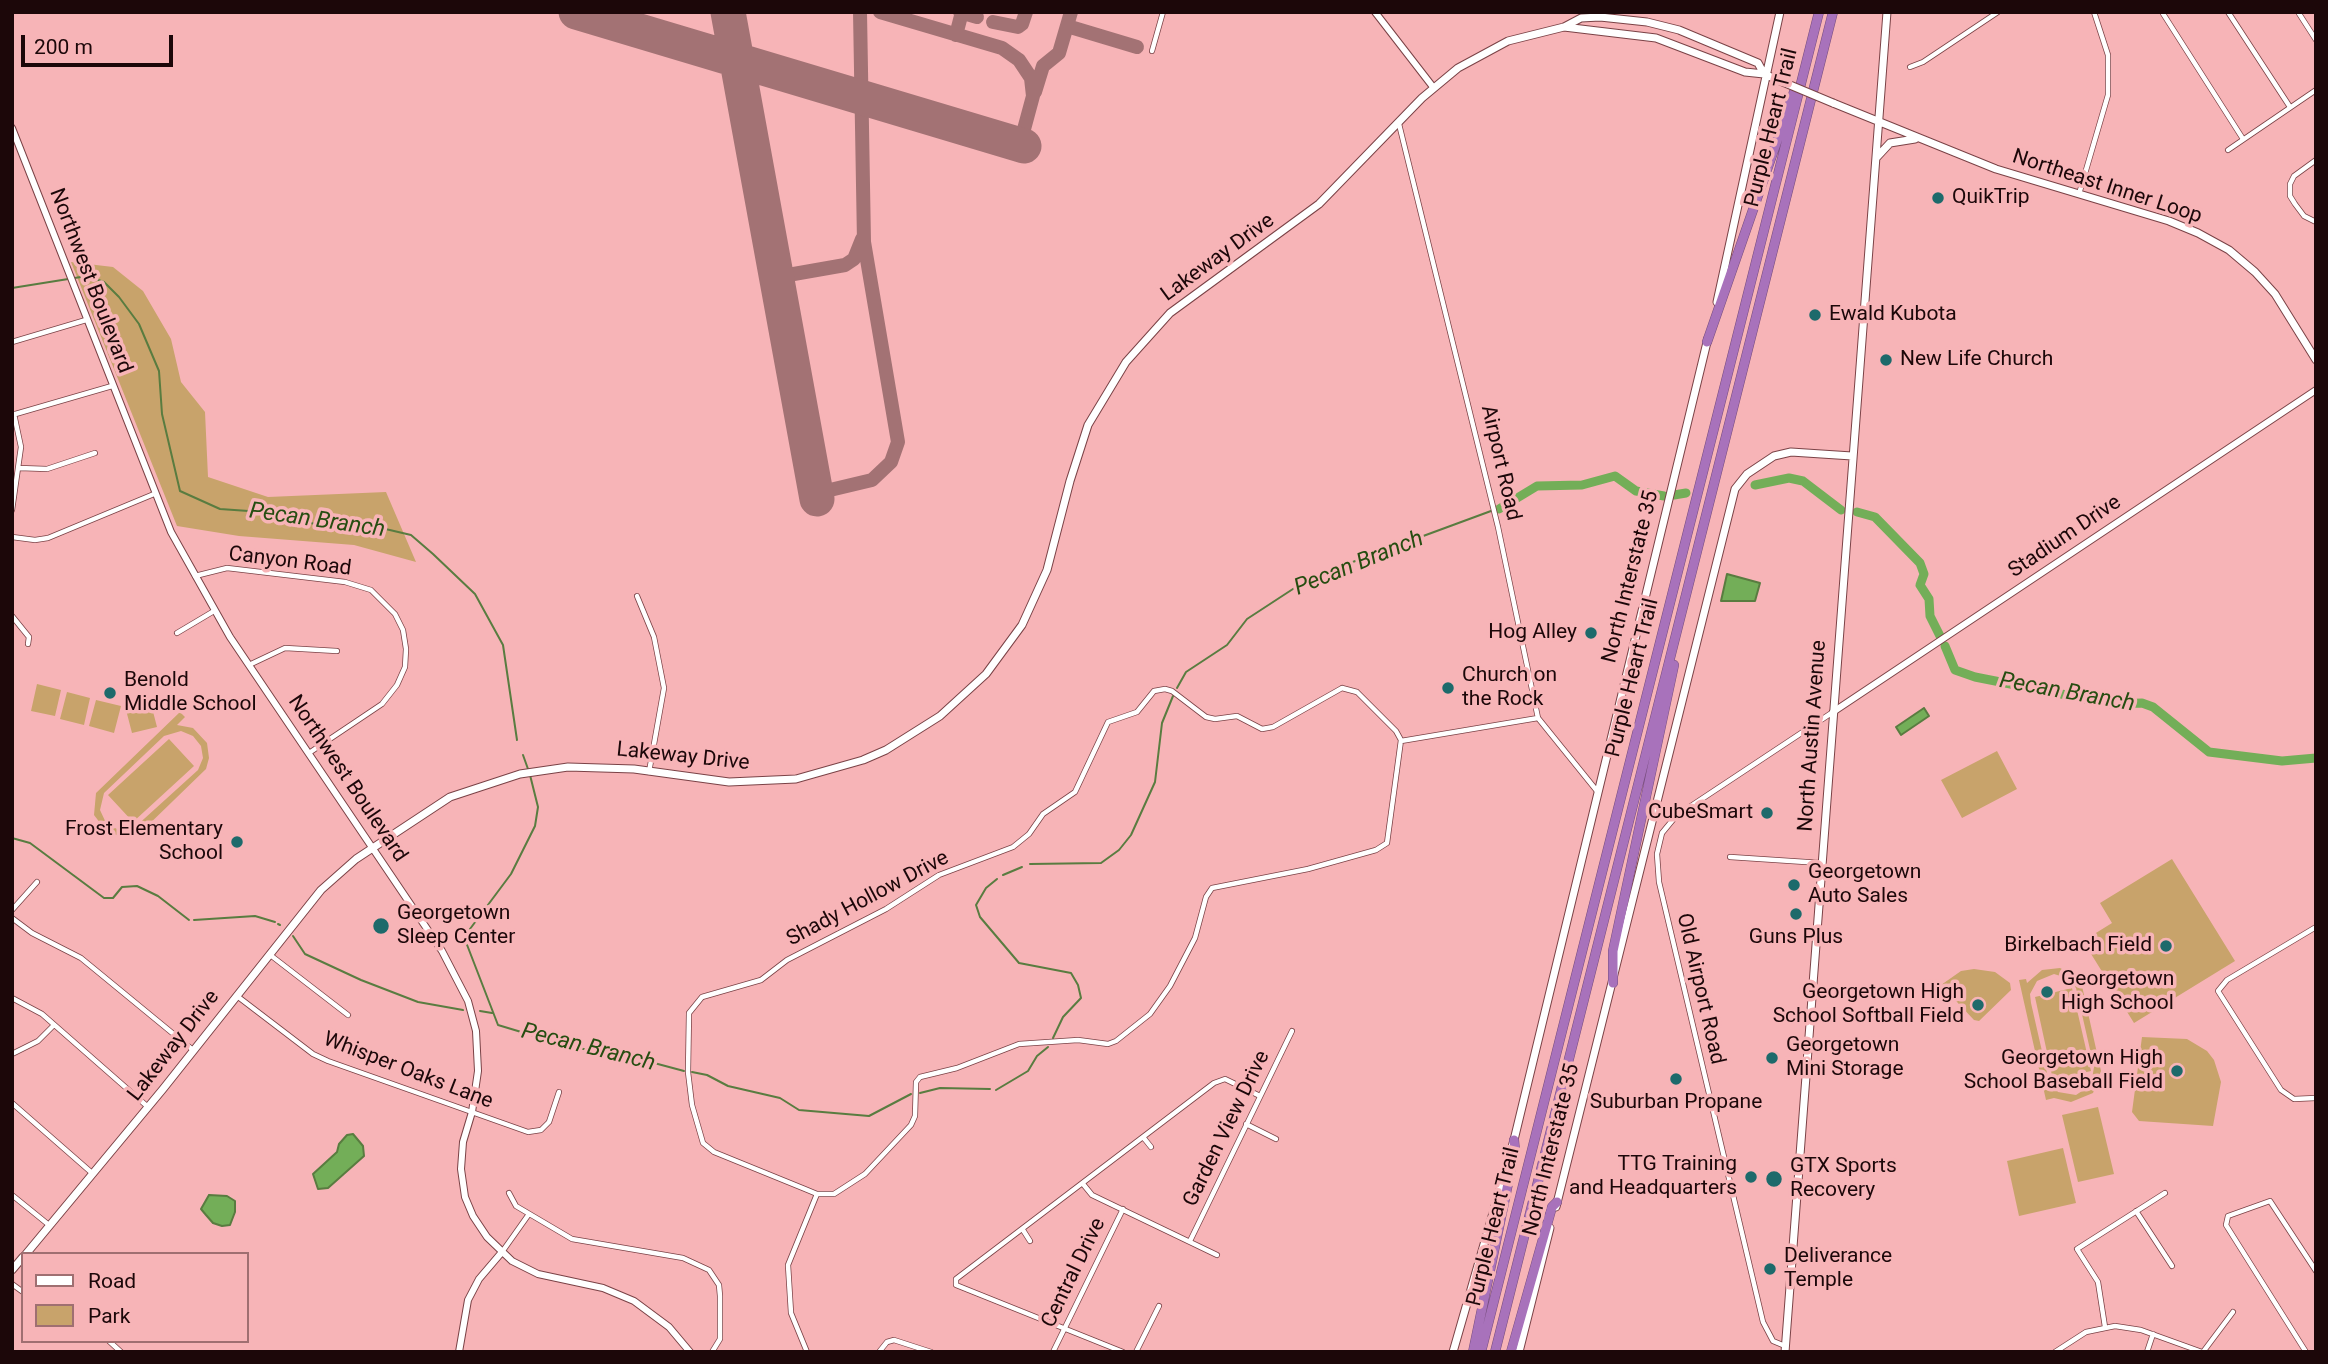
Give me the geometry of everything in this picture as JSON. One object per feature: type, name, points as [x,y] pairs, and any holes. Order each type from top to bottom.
[{"type":"highway","name":"Purple Heart Trail","points":[[1481,1352],[1819,12]]},
{"type":"highway","name":"Purple Heart Trail","points":[[1495,1352],[1833,12]]},
{"type":"highway","points":[[1707,342],[1807,60]]},
{"type":"highway","points":[[1613,983],[1614,951],[1684,621],[1683,607]]},
{"type":"highway","points":[[1473,1352],[1515,1150],[1514,1140]]},
{"type":"highway","points":[[1511,1352],[1552,1207],[1557,1202]]},
{"type":"main road","name":"North Interstate 35","points":[[1453,1352],[1514,1140],[1600,794],[1629,653],[1737,221],[1764,74],[1780,12]]},
{"type":"main road","points":[[1880,123],[1887,12]]},
{"type":"main road","name":"Lakeway Drive","points":[[26,1252],[148,1107],[321,890],[373,848],[450,797],[520,774],[542,770],[604,767],[729,782],[796,779],[836,769],[886,750],[922,729],[961,698],[1005,650],[1038,593],[1088,425],[1126,362],[1170,313],[1319,204],[1433,87],[1467,62],[1497,46],[1529,34],[1564,27],[1581,18],[1647,22],[1679,30],[1758,63],[1764,74]]},
{"type":"main road","name":"Lakeway Drive","points":[[1564,27],[1656,38],[1745,72],[1764,74],[1880,123]]},
{"type":"main road","points":[[1749,59],[1763,54],[1771,44]]},
{"type":"main road","name":"Northeast Inner Loop","points":[[1880,123],[2078,196],[2169,221],[2229,250],[2275,294],[2316,360]]},
{"type":"main road","name":"North Austin Avenue","points":[[1786,1349],[1852,456],[1880,123]]},
{"type":"main road","points":[[1876,157],[1890,143],[1918,139]]},
{"type":"main road","name":"North Interstate 35","points":[[1519,1352],[1613,983],[1728,507],[1735,489],[1746,474],[1774,456],[1811,452],[1852,456]]},
{"type":"street","points":[[1152,51],[1163,12]]},
{"type":"street","points":[[1375,12],[1433,87]]},
{"type":"street","points":[[1910,67],[1923,62],[1998,12]]},
{"type":"street","points":[[2078,196],[2108,96],[2108,55],[2094,12]]},
{"type":"street","points":[[2162,12],[2243,139]]},
{"type":"street","points":[[2228,12],[2290,107]]},
{"type":"street","points":[[2298,12],[2316,40]]},
{"type":"street","points":[[2228,150],[2316,90]]},
{"type":"street","name":"Airport Road","points":[[1398,123],[1498,527],[1538,718],[1600,794]]},
{"type":"street","name":"Northwest Boulevard","points":[[12,128],[154,494],[195,576],[249,665],[452,967],[468,1001],[478,1057],[472,1112],[461,1152],[464,1191],[479,1226],[502,1252],[538,1274],[603,1287],[634,1301],[669,1328],[690,1352]]},
{"type":"street","points":[[2316,160],[2301,169],[2290,184],[2290,196],[2295,204],[2304,216],[2316,222]]},
{"type":"street","points":[[12,342],[86,320]]},
{"type":"street","points":[[12,510],[19,468],[20,437],[13,414],[112,386]]},
{"type":"street","name":"Stadium Drive","points":[[1833,712],[2316,390]]},
{"type":"street","points":[[19,468],[47,469],[95,453]]},
{"type":"street","points":[[12,537],[29,540],[47,538],[154,494]]},
{"type":"street","name":"Canyon Road","points":[[195,576],[227,568],[345,582],[371,590],[395,614],[403,630],[406,649],[405,667],[397,685],[382,704],[309,753]]},
{"type":"street","points":[[637,596],[654,637],[664,688],[649,772]]},
{"type":"street","points":[[177,633],[214,611]]},
{"type":"street","points":[[12,616],[29,636],[28,644]]},
{"type":"street","points":[[249,665],[285,648],[337,651]]},
{"type":"street","name":"Shady Hollow Drive","points":[[817,1194],[714,1152],[704,1143],[689,1093],[688,1020],[692,1006],[707,994],[765,978],[787,960],[886,909],[939,875],[1013,847],[1029,834],[1043,814],[1075,792],[1101,732],[1110,719],[1137,712],[1154,691],[1168,689],[1181,696],[1206,718],[1237,716],[1258,729],[1266,729],[1333,691],[1347,688],[1357,692],[1383,717],[1401,741]]},
{"type":"street","name":"Old Airport Road","points":[[1786,1349],[1773,1341],[1763,1322],[1656,866],[1662,833],[1676,816],[1833,712]]},
{"type":"street","points":[[807,1352],[791,1313],[788,1265],[817,1194],[834,1194],[856,1182],[911,1125],[915,1116],[916,1082],[920,1077],[957,1068],[1019,1044],[1078,1040],[1108,1044],[1116,1041],[1160,1002],[1195,938],[1206,897],[1213,888],[1308,869],[1383,847],[1390,836],[1401,741],[1538,718]]},
{"type":"street","points":[[1730,857],[1821,863]]},
{"type":"street","points":[[12,910],[37,882]]},
{"type":"street","points":[[12,918],[32,933],[74,953],[193,1050]]},
{"type":"street","points":[[2316,927],[2218,988],[2219,996],[2281,1090],[2294,1099],[2316,1098]]},
{"type":"street","points":[[269,954],[348,1015]]},
{"type":"street","name":"Whisper Oaks Lane","points":[[237,995],[318,1056],[528,1132],[541,1130],[549,1122],[559,1092]]},
{"type":"street","points":[[12,998],[54,1024],[148,1107]]},
{"type":"street","points":[[12,1054],[38,1041],[54,1024]]},
{"type":"street","name":"Garden View Drive","points":[[1190,1241],[1292,1031]]},
{"type":"street","points":[[1124,1352],[956,1285],[956,1279],[1220,1080],[1230,1080],[1260,1096]]},
{"type":"street","points":[[12,1103],[93,1174]]},
{"type":"street","points":[[1246,1124],[1276,1139]]},
{"type":"street","points":[[1143,1137],[1151,1147]]},
{"type":"street","points":[[1083,1184],[1092,1195],[1217,1255]]},
{"type":"street","points":[[509,1193],[516,1206],[576,1240],[683,1258],[709,1270],[719,1284],[720,1296],[720,1339],[712,1352]]},
{"type":"street","points":[[2105,1327],[2098,1282],[2077,1249],[2165,1193]]},
{"type":"street","points":[[12,1195],[49,1225]]},
{"type":"street","points":[[2306,1352],[2226,1225],[2228,1216],[2270,1201],[2316,1271]]},
{"type":"street","name":"Central Drive","points":[[1053,1352],[1123,1209]]},
{"type":"street","points":[[2136,1211],[2172,1266]]},
{"type":"street","points":[[459,1352],[468,1300],[479,1279],[529,1214]]},
{"type":"street","points":[[1023,1230],[1030,1241]]},
{"type":"street","points":[[1136,1352],[1159,1306]]},
{"type":"street","points":[[2055,1352],[2086,1332],[2105,1327],[2130,1327],[2202,1352],[2233,1312]]},
{"type":"street","points":[[2147,1352],[2153,1334]]},
{"type":"street","points":[[879,1352],[887,1342],[894,1340],[931,1352]]},
{"type":"green space","points":[[71,262],[113,267],[143,291],[171,339],[181,382],[205,412],[208,477],[268,497],[386,492],[416,562],[354,545],[239,536],[177,526]]},
{"type":"green space","points":[[37,684],[61,690],[55,716],[31,711]]},
{"type":"green space","points":[[67,692],[90,698],[84,725],[60,719]]},
{"type":"green space","points":[[96,700],[121,706],[114,733],[89,726]]},
{"type":"green space","points":[[150,700],[157,727],[132,733],[125,706]]},
{"type":"green space","points":[[180,712],[185,717],[177,725],[193,728],[207,743],[209,758],[206,769],[141,832],[124,837],[107,832],[94,815],[96,793]],"holes":[[[181,731],[193,736],[201,746],[203,758],[198,770],[134,828],[120,830],[107,825],[100,810],[104,793],[164,736]]]},
{"type":"green space","points":[[169,739],[194,766],[133,822],[108,795]]},
{"type":"green space","points":[[1997,751],[2017,789],[1962,818],[1941,780]]},
{"type":"green space","points":[[2172,859],[2235,961],[2134,1023],[2083,941],[2112,923],[2100,903]]},
{"type":"green space","points":[[2060,968],[2075,976],[2082,986],[2101,1071],[2093,1093],[2071,1102],[2054,1098],[2046,1100],[2019,980],[2026,979],[2027,983],[2042,970]],"holes":[[[2054,974],[2067,978],[2076,988],[2094,1067],[2091,1085],[2076,1095],[2058,1092],[2049,1082],[2030,994],[2037,981]]]},
{"type":"green space","name":"Georgetown High School Softball Field","points":[[1974,969],[1995,972],[2010,983],[2011,990],[1979,1021],[1974,1020],[1941,985],[1961,971]]},
{"type":"green space","points":[[2072,988],[2091,1071],[2053,1080],[2035,997]]},
{"type":"green space","name":"Georgetown High School Baseball Field","points":[[2142,1037],[2187,1039],[2207,1051],[2214,1060],[2221,1082],[2213,1126],[2139,1121],[2132,1112]]},
{"type":"green space","points":[[2098,1107],[2114,1174],[2078,1182],[2062,1115]]},
{"type":"green space","points":[[2063,1148],[2076,1203],[2019,1216],[2007,1161]]},
{"type":"shaded area","points":[[1727,574],[1760,583],[1755,601],[1721,601]]},
{"type":"shaded area","points":[[1924,708],[1929,716],[1901,735],[1896,727]]},
{"type":"shaded area","points":[[353,1134],[363,1146],[364,1156],[328,1188],[318,1189],[313,1174],[337,1152],[339,1144],[347,1135]]},
{"type":"shaded area","points":[[209,1195],[227,1196],[235,1201],[235,1212],[230,1225],[213,1223],[201,1209]]},
{"type":"waterway","name":"Pecan Branch","points":[[12,288],[87,276],[104,282],[119,297],[139,324],[159,371],[162,414],[180,491],[220,509],[277,513],[318,525],[360,522],[411,535],[433,554],[475,594],[503,645],[517,740]]},
{"type":"waterway","name":"Pecan Branch","points":[[1499,509],[1537,486],[1582,485],[1615,476],[1636,491],[1664,496]]},
{"type":"waterway","name":"Pecan Branch","points":[[1755,485],[1789,478],[1803,481],[1841,510]]},
{"type":"waterway","name":"Pecan Branch","points":[[1674,495],[1686,493]]},
{"type":"waterway","name":"Pecan Branch","points":[[1177,688],[1186,672],[1227,645],[1247,619],[1296,587],[1331,570],[1491,511]]},
{"type":"waterway","name":"Pecan Branch","points":[[1857,512],[1875,517],[1920,563],[1924,574],[1920,585],[1929,599],[1930,616],[1941,638]]},
{"type":"waterway","name":"Pecan Branch","points":[[1945,646],[1955,670],[1975,677],[2112,704],[2142,703],[2153,707],[2209,752],[2282,761],[2316,758]]},
{"type":"waterway","name":"Pecan Branch","points":[[1030,864],[1101,863],[1119,850],[1131,835],[1155,782],[1162,723],[1173,696]]},
{"type":"waterway","name":"Pecan Branch","points":[[523,755],[528,769]]},
{"type":"waterway","name":"Pecan Branch","points":[[530,775],[538,807],[535,826],[511,874],[464,937],[498,1025],[571,1047],[628,1056],[684,1071]]},
{"type":"waterway","points":[[12,838],[30,843],[104,898],[113,898],[122,887],[137,886],[158,896],[189,920]]},
{"type":"waterway","name":"Pecan Branch","points":[[1003,875],[1022,867]]},
{"type":"waterway","name":"Pecan Branch","points":[[997,879],[986,888],[976,905],[980,917],[1019,963],[1071,973],[1078,985],[1081,998],[1063,1017],[1053,1038]]},
{"type":"waterway","points":[[194,920],[255,916],[275,922]]},
{"type":"waterway","points":[[293,936],[305,954],[361,980],[418,1002],[463,1010]]},
{"type":"waterway","points":[[480,1011],[492,1013]]},
{"type":"waterway","name":"Pecan Branch","points":[[996,1090],[1028,1071],[1037,1056],[1048,1047]]},
{"type":"waterway","name":"Pecan Branch","points":[[692,1072],[707,1075],[728,1086],[780,1098],[799,1110],[869,1116],[911,1094]]},
{"type":"waterway","name":"Pecan Branch","points":[[920,1093],[940,1088],[990,1089]]},
{"type":"taxiway","points":[[815,490],[830,490],[872,480],[891,462],[898,442],[864,242],[860,12]]},
{"type":"taxiway","points":[[880,12],[1002,48],[1019,60],[1031,78],[1033,96],[1023,133],[1013,142]]},
{"type":"taxiway","points":[[960,12],[977,17]]},
{"type":"taxiway","points":[[956,35],[962,12]]},
{"type":"taxiway","points":[[993,22],[1018,27],[1022,24],[1026,12]]},
{"type":"taxiway","points":[[1035,92],[1043,66],[1059,53],[1071,12]]},
{"type":"taxiway","points":[[1067,26],[1137,47]]},
{"type":"taxiway","points":[[774,264],[780,273],[788,275],[845,265],[854,259],[862,239]]},
{"type":"taxiway","points":[[779,293],[780,282],[788,275]]},
{"type":"runway","points":[[576,12],[1024,146]]},
{"type":"runway","points":[[728,12],[817,499]]},
{"type":"place","name":"QuikTrip","points":[[1938,198]]},
{"type":"place","name":"Ewald Kubota","points":[[1815,315]]},
{"type":"place","name":"New Life Church","points":[[1886,360]]},
{"type":"place","name":"Hog Alley","points":[[1591,633]]},
{"type":"place","name":"Church on the Rock","points":[[1448,688]]},
{"type":"place","name":"Benold Middle School","points":[[110,693]]},
{"type":"place","name":"CubeSmart","points":[[1767,813]]},
{"type":"place","name":"Frost Elementary School","points":[[237,842]]},
{"type":"place","name":"Georgetown Auto Sales","points":[[1794,885]]},
{"type":"place","name":"Guns Plus","points":[[1796,914]]},
{"type":"place","name":"Georgetown Sleep Center","points":[[381,926]]},
{"type":"place","name":"Birkelbach Field","points":[[2166,946]]},
{"type":"place","name":"Georgetown High School","points":[[2047,992]]},
{"type":"place","name":"Georgetown High School Softball Field","points":[[1978,1005]]},
{"type":"place","name":"Georgetown Mini Storage","points":[[1772,1058]]},
{"type":"place","name":"Georgetown High School Baseball Field","points":[[2177,1071]]},
{"type":"place","name":"Suburban Propane","points":[[1676,1079]]},
{"type":"place","name":"TTG Training and Headquarters","points":[[1751,1177]]},
{"type":"place","name":"GTX Sports Recovery","points":[[1774,1179]]},
{"type":"place","name":"Deliverance Temple","points":[[1770,1269]]}]
